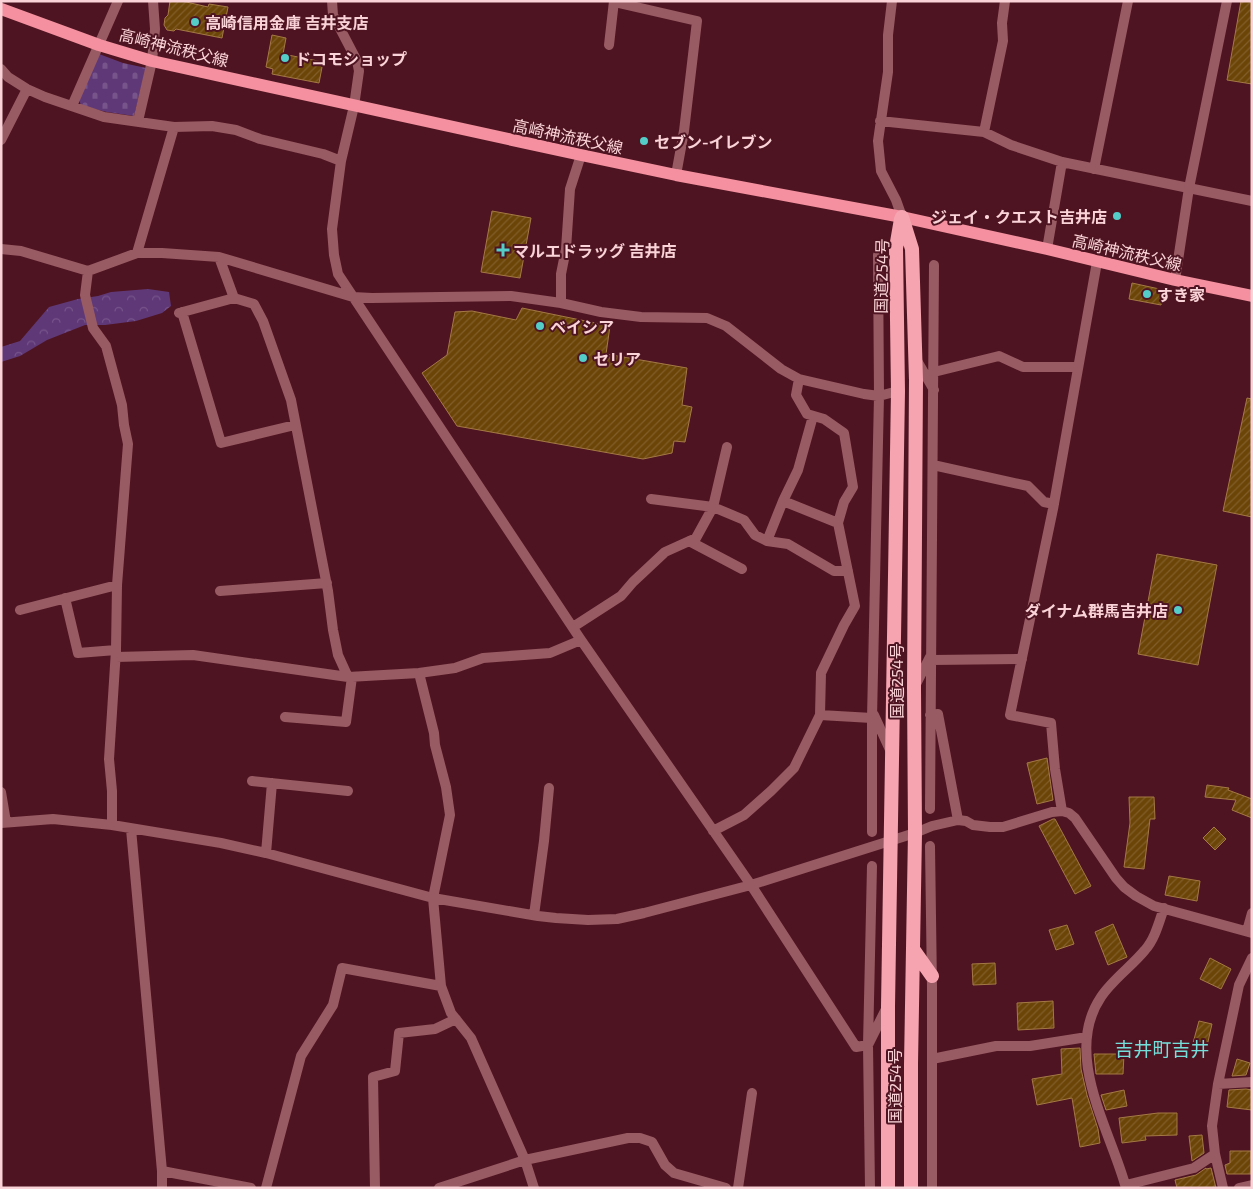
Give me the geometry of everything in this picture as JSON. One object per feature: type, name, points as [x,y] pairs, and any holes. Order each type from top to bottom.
[{"type":"highway","name":"国道254号","points":[[902,218],[912,249],[915,358],[911,1188]]},
{"type":"highway","name":"国道254号","points":[[888,1188],[891,753],[898,391],[896,248],[902,218]]},
{"type":"highway","points":[[913,949],[932,976]]},
{"type":"main road","name":"高崎神流秩父線","points":[[1,10],[152,61],[581,156],[902,218],[1252,296]]},
{"type":"street","points":[[72,106],[118,1]]},
{"type":"street","points":[[138,121],[152,61],[155,29],[153,1]]},
{"type":"street","points":[[332,1],[334,15],[357,62],[359,71],[354,106],[341,161],[332,229],[338,274],[581,640],[751,885],[856,1046],[868,1045]]},
{"type":"street","points":[[892,1],[888,35],[888,72],[878,141],[881,171],[896,200],[902,218]]},
{"type":"street","points":[[984,132],[1003,41],[1002,23],[1005,1]]},
{"type":"street","points":[[1094,169],[1128,1]]},
{"type":"street","points":[[1175,280],[1189,188],[1227,1]]},
{"type":"street","points":[[609,45],[614,2],[697,21],[684,131],[676,175]]},
{"type":"street","points":[[1,69],[8,77],[45,97],[104,117],[174,127],[212,126],[236,130],[260,139],[323,154],[341,161]]},
{"type":"street","points":[[1,140],[27,88]]},
{"type":"street","points":[[880,120],[984,132],[1011,145],[1062,162],[1252,200]]},
{"type":"street","points":[[137,253],[174,127]]},
{"type":"street","points":[[561,303],[561,274],[566,249],[570,189],[581,156]]},
{"type":"street","points":[[1047,249],[1062,162]]},
{"type":"street","points":[[1,249],[21,251],[88,271],[137,253],[218,257],[353,297],[511,296],[633,316],[707,318],[726,326],[781,369],[799,379],[879,396],[898,391]]},
{"type":"street","points":[[872,832],[872,714],[879,396],[878,255]]},
{"type":"street","points":[[218,257],[234,298]]},
{"type":"street","points":[[1062,811],[1051,723],[1010,715],[1054,504],[1097,262]]},
{"type":"street","points":[[930,810],[934,265]]},
{"type":"street","points":[[88,271],[85,295],[93,328],[106,346],[122,405],[128,444],[117,585],[116,654],[109,759],[112,791],[112,825]]},
{"type":"street","points":[[285,717],[346,722],[350,677],[338,655],[327,583],[295,425],[292,400],[263,321],[254,304],[234,298],[180,312],[221,443],[295,425]]},
{"type":"street","points":[[934,372],[999,356],[1023,366],[1078,367]]},
{"type":"street","points":[[915,358],[934,391]]},
{"type":"street","points":[[713,830],[744,815],[794,768],[820,715],[821,673],[855,606],[838,523],[844,502],[853,487],[844,433],[824,419],[807,414],[796,395],[799,379]]},
{"type":"street","points":[[767,540],[798,470],[813,416]]},
{"type":"street","points":[[573,627],[621,596],[632,582],[665,552],[696,538],[713,507],[727,447]]},
{"type":"street","points":[[934,464],[1028,486],[1044,502],[1054,504]]},
{"type":"street","points":[[652,499],[713,507],[744,520],[755,535],[767,540],[788,544],[834,571],[848,570]]},
{"type":"street","points":[[783,501],[838,523]]},
{"type":"street","points":[[689,541],[742,569]]},
{"type":"street","points":[[220,590],[327,583]]},
{"type":"street","points":[[20,610],[117,585]]},
{"type":"street","points":[[65,598],[78,653],[193,655],[350,677],[419,673],[454,668],[483,658],[550,653],[581,640]]},
{"type":"street","points":[[914,688],[932,657]]},
{"type":"street","points":[[932,657],[1022,659]]},
{"type":"street","points":[[419,673],[446,787],[450,815],[433,898],[441,986],[451,1013],[471,1038],[525,1160],[534,1188]]},
{"type":"street","points":[[872,714],[891,753]]},
{"type":"street","points":[[820,715],[872,714]]},
{"type":"street","points":[[930,715],[938,714],[958,820]]},
{"type":"street","points":[[252,781],[348,791]]},
{"type":"street","points":[[266,852],[272,783]]},
{"type":"street","points":[[534,915],[550,788]]},
{"type":"street","points":[[1,792],[4,822],[53,820],[112,825],[221,843],[266,852],[433,898],[534,915],[588,920],[617,919],[751,885],[891,841],[932,826],[958,820],[966,821],[973,825],[1003,827],[1052,812],[1062,811],[1069,812],[1075,818],[1124,887],[1154,906],[1250,932],[1252,913]]},
{"type":"street","points":[[131,829],[162,1188]]},
{"type":"street","points":[[930,846],[932,1188]]},
{"type":"street","points":[[870,1188],[868,1045],[872,866]]},
{"type":"street","points":[[1164,908],[1158,927],[1146,949],[1102,996],[1091,1016],[1088,1026],[1087,1058],[1095,1098],[1126,1186],[1194,1168],[1215,1154]]},
{"type":"street","points":[[1223,1188],[1215,1154],[1212,1126],[1218,1084],[1239,986],[1252,958]]},
{"type":"street","points":[[266,1188],[301,1056],[333,1005],[342,968],[441,986]]},
{"type":"street","points":[[868,1045],[888,1006]]},
{"type":"street","points":[[375,1188],[372,1077],[395,1071],[399,1033],[435,1029],[456,1019]]},
{"type":"street","points":[[932,1058],[996,1046],[1030,1046],[1087,1038]]},
{"type":"street","points":[[1218,1084],[1252,1082]]},
{"type":"street","points":[[738,1188],[752,1093]]},
{"type":"street","points":[[439,1188],[525,1160],[628,1138],[640,1138],[652,1142],[665,1165],[674,1173],[726,1188]]},
{"type":"street","points":[[162,1171],[251,1188]]},
{"type":"street","points":[[1239,1188],[1252,1185]]},
{"type":"green space","points":[[99,54],[123,63],[146,68],[134,116],[81,106],[79,99]]},
{"type":"green space","points":[[148,289],[169,292],[171,306],[162,313],[136,321],[105,325],[85,325],[47,340],[20,356],[1,362],[1,347],[20,341],[49,307],[111,292]]},
{"type":"building","name":"高崎信用金庫 吉井支店","points":[[170,1],[182,1],[208,7],[209,4],[228,7],[222,38],[176,29],[174,31],[167,30],[164,25]]},
{"type":"building","points":[[1241,1],[1252,1],[1252,84],[1227,80]]},
{"type":"building","name":"ドコモショップ","points":[[272,35],[286,38],[283,54],[323,62],[319,83],[272,74],[273,69],[266,67]]},
{"type":"building","points":[[492,211],[531,218],[520,278],[481,272]]},
{"type":"building","name":"すき家","points":[[1132,283],[1164,290],[1161,305],[1129,299]]},
{"type":"building","points":[[522,308],[610,326],[606,354],[687,368],[682,405],[692,407],[685,442],[674,441],[672,453],[643,459],[457,426],[422,373],[447,355],[455,312],[472,311],[516,320]]},
{"type":"building","points":[[1247,398],[1252,399],[1252,517],[1223,511]]},
{"type":"building","name":"ダイナム群馬吉井店","points":[[1157,554],[1217,565],[1198,665],[1138,654]]},
{"type":"building","points":[[1047,758],[1053,800],[1037,804],[1027,763]]},
{"type":"building","points":[[1207,785],[1229,788],[1228,790],[1252,799],[1252,818],[1232,810],[1236,800],[1205,797]]},
{"type":"building","points":[[1129,797],[1154,797],[1155,819],[1150,819],[1144,869],[1124,867],[1130,823]]},
{"type":"building","points":[[1055,819],[1091,886],[1075,894],[1039,826]]},
{"type":"building","points":[[1214,827],[1226,839],[1215,850],[1203,838]]},
{"type":"building","points":[[1169,876],[1200,881],[1197,901],[1165,895]]},
{"type":"building","points":[[1113,924],[1127,957],[1108,965],[1095,932]]},
{"type":"building","points":[[1067,925],[1074,944],[1056,950],[1049,930]]},
{"type":"building","points":[[1210,958],[1231,969],[1221,989],[1200,979]]},
{"type":"building","points":[[995,963],[996,984],[973,985],[972,964]]},
{"type":"building","points":[[1053,1001],[1054,1028],[1018,1030],[1017,1003]]},
{"type":"building","points":[[1199,1021],[1212,1024],[1207,1046],[1193,1043]]},
{"type":"building","points":[[1080,1048],[1081,1069],[1098,1129],[1100,1143],[1080,1147],[1072,1098],[1037,1105],[1032,1079],[1062,1074],[1061,1049]]},
{"type":"building","points":[[1094,1054],[1124,1054],[1123,1074],[1096,1074]]},
{"type":"building","points":[[1237,1059],[1250,1063],[1246,1075],[1232,1076]]},
{"type":"building","points":[[1124,1090],[1127,1106],[1106,1110],[1101,1095]]},
{"type":"building","points":[[1229,1090],[1252,1090],[1252,1110],[1227,1107]]},
{"type":"building","points":[[1158,1113],[1177,1113],[1177,1135],[1145,1136],[1146,1140],[1122,1143],[1119,1118]]},
{"type":"building","points":[[1202,1135],[1204,1153],[1192,1161],[1189,1136]]},
{"type":"building","points":[[1230,1151],[1251,1151],[1251,1174],[1227,1174],[1225,1165],[1230,1163]]},
{"type":"building","points":[[1206,1168],[1211,1168],[1216,1188],[1177,1188],[1175,1180],[1196,1175]]},
{"type":"place","name":"高崎信用金庫 吉井支店","points":[[195,22]]},
{"type":"place","name":"ドコモショップ","points":[[285,58]]},
{"type":"place","name":"セブン-イレブン","points":[[644,141]]},
{"type":"place","name":"ジェイ・クエスト吉井店","points":[[1117,216]]},
{"type":"place","name":"マルエドラッグ 吉井店","points":[[503,250]]},
{"type":"place","name":"すき家","points":[[1147,294]]},
{"type":"place","name":"ベイシア","points":[[540,326]]},
{"type":"place","name":"セリア","points":[[583,358]]},
{"type":"place","name":"ダイナム群馬吉井店","points":[[1178,610]]},
{"type":"district","name":"吉井町吉井","points":[[1162,1048]]}]
